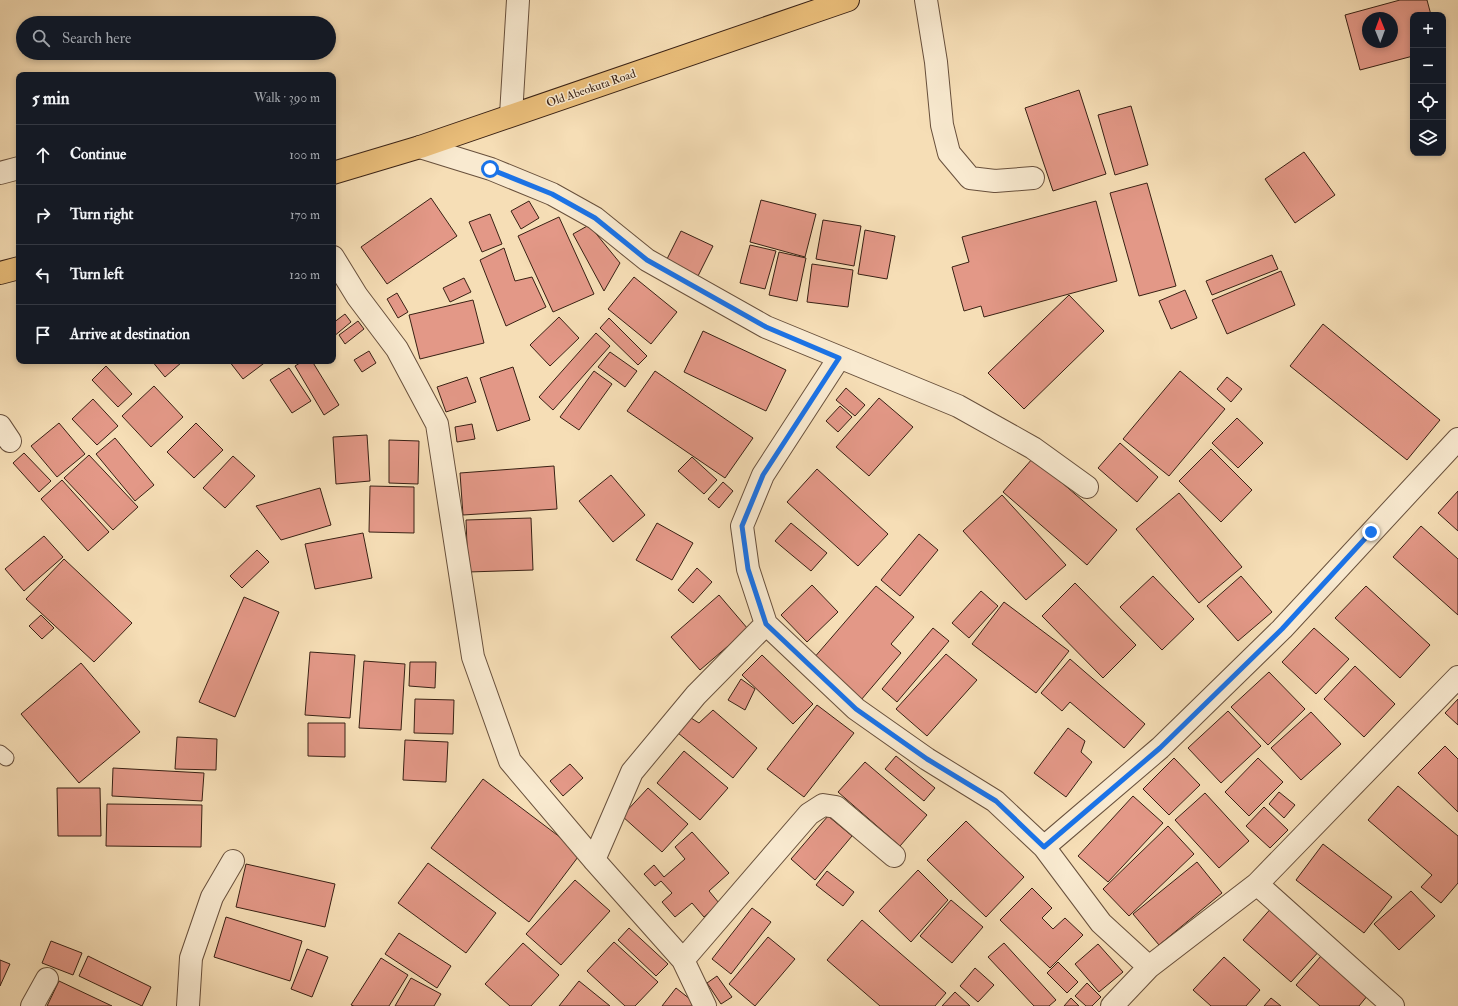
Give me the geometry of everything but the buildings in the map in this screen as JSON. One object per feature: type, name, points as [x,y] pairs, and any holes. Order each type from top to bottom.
[{"type":"highway","name":"Old Abeokuta Road","points":[[337,168],[420,147],[848,0]]},
{"type":"highway","points":[[0,273],[16,269]]},
{"type":"street","points":[[511,115],[518,0]]},
{"type":"street","points":[[926,0],[936,62],[942,125],[949,153],[970,178],[994,181],[1033,178]]},
{"type":"street","points":[[420,147],[490,169],[552,194],[595,218],[647,260],[766,327],[958,406],[1033,448],[1087,487]]},
{"type":"street","points":[[0,173],[16,169]]},
{"type":"street","points":[[336,262],[357,296],[396,349],[437,424],[473,658],[510,761],[594,860],[683,960],[705,1006]]},
{"type":"street","points":[[839,358],[763,475],[742,526],[748,569],[766,624],[856,709],[927,759],[996,801],[1044,847],[1101,923],[1150,967]]},
{"type":"street","points":[[1044,847],[1160,748],[1282,629],[1458,439]]},
{"type":"street","points":[[594,860],[632,772],[696,695],[766,624]]},
{"type":"street","points":[[1112,1006],[1150,967],[1257,884],[1458,677]]},
{"type":"street","points":[[683,960],[809,814],[823,805],[836,807],[894,856]]},
{"type":"street","points":[[188,1006],[191,958],[212,897],[233,861]]},
{"type":"street","points":[[1257,884],[1393,1006]]},
{"type":"street","points":[[32,1006],[48,979]]},
{"type":"route","points":[[490,169],[552,194],[595,218],[647,260],[766,327],[839,358],[763,475],[742,526],[748,569],[766,624],[856,709],[927,759],[996,801],[1044,847],[1160,748],[1282,629],[1371,532]]}]
